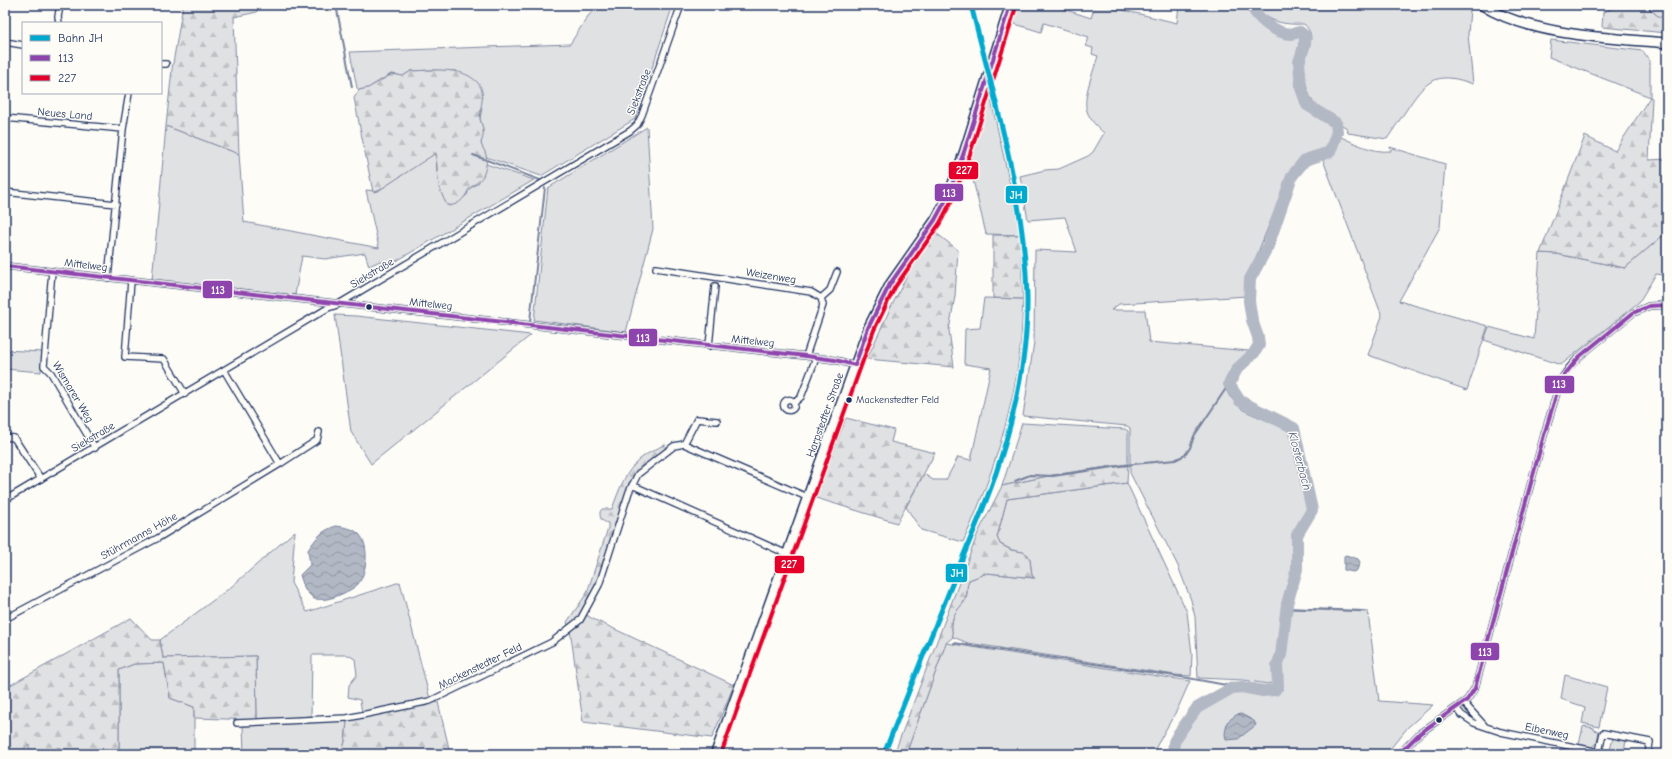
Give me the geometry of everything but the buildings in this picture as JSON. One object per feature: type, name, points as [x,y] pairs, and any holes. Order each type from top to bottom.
[{"type":"main road","points":[[1482,5],[1503,16],[1546,28],[1589,36],[1667,43]]},
{"type":"street","points":[[59,22],[60,5]]},
{"type":"street","points":[[129,5],[134,5]]},
{"type":"street","name":"Siekstraße","points":[[5,500],[95,448],[328,308],[337,305],[552,179],[630,131],[637,125],[642,115],[681,5]]},
{"type":"street","name":"Harpstedter Straße","points":[[715,754],[868,328],[890,284],[932,225],[948,196],[964,152],[1010,5]]},
{"type":"street","points":[[5,42],[22,45]]},
{"type":"street","points":[[108,278],[123,129],[129,94]]},
{"type":"street","name":"Neues Land","points":[[5,118],[123,129]]},
{"type":"street","points":[[5,192],[116,204]]},
{"type":"street","name":"Mittelweg","points":[[5,266],[337,305],[436,314],[806,356],[840,361],[855,365]]},
{"type":"street","name":"Weizenweg","points":[[656,268],[811,292],[821,298]]},
{"type":"street","name":"Wismarer Weg","points":[[52,271],[44,366],[51,373],[95,448]]},
{"type":"street","points":[[806,356],[822,311],[821,298],[830,290],[837,272]]},
{"type":"street","points":[[132,281],[125,357],[164,359],[185,394]]},
{"type":"street","points":[[708,346],[715,286]]},
{"type":"street","points":[[1399,754],[1420,733],[1464,703],[1470,697],[1475,688],[1561,380],[1579,357],[1633,313],[1649,306],[1667,305]]},
{"type":"street","points":[[794,403],[801,397],[816,358]]},
{"type":"street","points":[[224,370],[280,464]]},
{"type":"street","points":[[717,421],[697,419],[684,444],[807,497]]},
{"type":"street","name":"Stührmanns Höhe","points":[[5,619],[158,538],[317,440],[319,432]]},
{"type":"street","points":[[5,437],[14,438],[41,479]]},
{"type":"street","name":"Mackenstedter Feld","points":[[237,724],[347,718],[430,701],[552,642],[580,620],[599,585],[632,485],[638,474],[659,456],[674,446],[684,444]]},
{"type":"street","points":[[632,485],[787,554]]},
{"type":"street","points":[[1464,703],[1484,726]]},
{"type":"street","name":"Eibenweg","points":[[1456,708],[1462,715],[1474,723],[1501,732],[1599,752],[1603,733],[1650,742],[1648,754]]},
{"type":"green space","points":[[183,5],[256,5],[257,12],[234,17],[239,154],[166,126],[172,69]]},
{"type":"green space","points":[[600,5],[673,5],[635,119],[541,176],[486,157],[481,144],[483,131],[480,118],[482,108],[456,71],[411,71],[403,76],[391,74],[368,88],[359,90],[357,88],[350,52],[570,44],[588,16]]},
{"type":"green space","points":[[1018,5],[1051,5],[1091,18],[1095,5],[1102,5],[1177,23],[1179,5],[1247,5],[1256,17],[1276,33],[1286,36],[1296,34],[1300,38],[1296,59],[1305,104],[1331,121],[1334,129],[1328,150],[1303,158],[1290,173],[1248,277],[1247,296],[1119,304],[1111,310],[1145,310],[1149,342],[1249,351],[1234,366],[1225,388],[1230,397],[1243,410],[1290,431],[1310,509],[1295,534],[1293,570],[1284,602],[1275,682],[1267,684],[1244,680],[1198,678],[1195,617],[1191,600],[1178,566],[1130,473],[1130,428],[1127,426],[1023,416],[1034,342],[1035,250],[1077,252],[1065,217],[1028,220],[1020,176],[1045,170],[1059,169],[1088,156],[1093,152],[1104,133],[1096,126],[1088,114],[1086,105],[1087,92],[1098,56],[1092,54],[1093,48],[1086,46],[1089,37],[1044,23],[1041,32],[1012,23]]},
{"type":"green space","points":[[1257,5],[1453,5],[1458,8],[1464,5],[1470,9],[1468,34],[1473,84],[1452,78],[1443,78],[1429,83],[1416,96],[1387,139],[1348,133],[1347,128],[1318,109],[1308,92],[1305,81],[1304,66],[1311,39],[1308,29],[1304,24],[1277,22],[1266,16]]},
{"type":"green space","points":[[1621,5],[1645,5],[1659,17],[1667,16],[1667,33],[1602,27],[1603,12]]},
{"type":"green space","points":[[1645,5],[1667,5],[1667,16],[1659,17]]},
{"type":"green space","points":[[1551,40],[1643,51],[1650,61],[1650,97],[1549,57]]},
{"type":"green space","points":[[411,71],[450,71],[468,75],[478,83],[482,92],[480,119],[483,128],[481,144],[486,158],[485,170],[483,176],[469,189],[457,204],[454,205],[447,205],[443,198],[438,179],[436,153],[378,191],[373,192],[354,98],[359,90],[368,88],[392,74],[403,76]]},
{"type":"green space","points":[[990,95],[1020,235],[986,234],[969,163]]},
{"type":"green space","points":[[1650,97],[1652,98],[1649,160],[1667,159],[1667,232],[1625,268],[1557,254],[1540,253],[1585,136],[1615,151]]},
{"type":"green space","points":[[166,126],[239,154],[244,222],[379,248],[366,190],[378,191],[436,152],[437,173],[440,186],[447,205],[450,206],[467,195],[469,189],[478,183],[483,175],[486,164],[534,180],[388,266],[380,261],[369,266],[365,253],[325,259],[302,256],[295,295],[152,280]]},
{"type":"green space","points":[[647,127],[653,229],[626,332],[534,320],[548,188]]},
{"type":"green space","points":[[1341,137],[1378,151],[1391,151],[1390,147],[1445,164],[1440,227],[1399,301],[1488,326],[1467,390],[1368,355],[1382,316],[1323,160],[1335,151]]},
{"type":"green space","points":[[1667,232],[1667,270],[1662,275],[1656,274],[1639,302],[1561,365],[1484,340],[1489,327],[1534,339],[1540,253],[1557,254],[1625,268]]},
{"type":"green space","points":[[936,233],[958,250],[955,296],[949,330],[954,367],[867,359],[911,268]]},
{"type":"green space","points":[[993,235],[1020,235],[1023,299],[993,298]]},
{"type":"green space","points":[[984,298],[1023,299],[1021,343],[1016,380],[1005,427],[990,475],[963,542],[921,530],[906,507],[924,474],[933,480],[946,480],[958,457],[971,460],[991,368],[964,364],[965,329],[980,328]]},
{"type":"green space","points":[[335,315],[531,335],[371,464],[351,432]]},
{"type":"green space","points":[[5,350],[42,352],[41,372],[5,369]]},
{"type":"green space","points":[[846,418],[894,430],[891,442],[935,453],[897,523],[816,498]]},
{"type":"green space","points":[[1022,423],[1125,429],[1128,431],[1128,464],[1053,475],[1002,486]]},
{"type":"green space","points":[[665,444],[665,450],[637,472],[598,584],[583,612],[591,618],[734,685],[712,738],[583,722],[571,636],[567,622],[587,593],[608,528],[608,523],[601,519],[600,512],[602,509],[612,509],[623,482],[635,464],[646,455]]},
{"type":"green space","points":[[1128,464],[1127,483],[1007,499],[997,537],[1000,544],[1011,550],[1023,552],[1028,555],[1032,576],[1035,578],[987,573],[969,580],[964,601],[956,612],[952,621],[953,637],[946,643],[906,754],[894,754],[978,533],[1002,486],[1053,475]]},
{"type":"green space","points":[[1127,483],[1187,612],[1192,654],[1191,676],[1175,675],[968,643],[953,637],[952,621],[957,610],[966,599],[969,580],[987,573],[1034,578],[1032,576],[1030,560],[1023,552],[1012,550],[1000,544],[997,537],[1007,499]]},
{"type":"green space","points":[[295,531],[291,583],[307,612],[400,582],[430,699],[362,713],[360,700],[348,697],[349,685],[357,675],[355,659],[348,655],[312,655],[311,716],[257,720],[256,656],[163,658],[160,640],[231,587]]},
{"type":"green space","points":[[1292,609],[1368,612],[1379,701],[1433,705],[1408,727],[1386,754],[1176,754],[1177,742],[1183,730],[1196,713],[1209,703],[1241,690],[1272,693],[1283,689],[1282,671],[1285,638]]},
{"type":"green space","points":[[131,618],[152,640],[160,640],[163,658],[256,656],[257,720],[194,718],[194,707],[170,698],[164,663],[134,664],[119,670],[119,754],[63,754],[59,747],[51,752],[51,754],[29,754],[29,745],[18,754],[5,754],[5,688]]},
{"type":"green space","points":[[946,643],[1190,681],[1178,708],[1152,754],[906,754]]},
{"type":"green space","points":[[164,663],[170,698],[194,707],[194,754],[119,754],[119,670],[134,664]]},
{"type":"green space","points":[[1565,675],[1607,687],[1599,727],[1582,723],[1585,707],[1561,699]]},
{"type":"green space","points":[[438,702],[449,754],[341,754],[345,742],[347,721],[350,719]]},
{"type":"green space","points":[[347,721],[345,742],[341,754],[244,754],[243,726]]},
{"type":"green space","points":[[1584,726],[1594,728],[1594,730],[1599,731],[1597,742],[1592,747],[1579,744]]},
{"type":"green space","points":[[1613,738],[1626,739],[1624,754],[1609,754]]},
{"type":"water","points":[[336,526],[354,530],[362,539],[366,552],[364,573],[358,584],[348,591],[330,598],[314,599],[305,590],[300,575],[310,565],[308,550],[314,541],[323,532]]},
{"type":"water","points":[[1346,555],[1358,559],[1360,562],[1357,570],[1353,572],[1344,570],[1344,556]]},
{"type":"water","points":[[1241,714],[1254,721],[1256,725],[1238,739],[1226,740],[1225,734],[1227,722],[1236,715]]},
{"type":"waterway","points":[[336,5],[352,87]]},
{"type":"waterway","name":"Klosterbach","points":[[1173,754],[1174,742],[1197,708],[1232,688],[1242,687],[1263,691],[1275,690],[1278,685],[1277,666],[1281,655],[1287,604],[1297,569],[1297,535],[1312,510],[1294,428],[1240,401],[1229,384],[1237,369],[1254,353],[1259,345],[1252,320],[1249,301],[1250,279],[1268,246],[1292,176],[1305,160],[1330,152],[1337,132],[1336,123],[1307,105],[1301,88],[1299,62],[1305,44],[1305,36],[1300,32],[1291,34],[1273,28],[1262,20],[1251,5]]},
{"type":"waterway","points":[[473,155],[540,180]]},
{"type":"waterway","points":[[530,321],[545,188]]},
{"type":"waterway","points":[[1015,481],[1030,475],[1053,476],[1134,464],[1175,460],[1185,455],[1190,448],[1194,436],[1229,384]]},
{"type":"waterway","points":[[1286,608],[1364,611]]},
{"type":"waterway","points":[[954,643],[1188,678],[1226,685],[1232,688]]},
{"type":"rail line","name":"JH","points":[[884,754],[993,483],[1015,406],[1023,363],[1027,319],[1027,297],[1021,223],[1015,186],[999,113],[971,5]]},
{"type":"transit line","name":"113","points":[[855,365],[868,328],[890,284],[935,220],[948,196],[964,152],[1010,5]]},
{"type":"transit line","name":"227","points":[[721,754],[874,330],[895,287],[940,223],[953,198],[970,154],[1016,7]]},
{"type":"transit line","name":"113","points":[[5,266],[806,356],[835,360],[855,365]]},
{"type":"transit line","name":"113","points":[[1399,754],[1420,733],[1467,700],[1475,688],[1544,435],[1561,379],[1579,357],[1633,313],[1649,306],[1667,305]]},
{"type":"place","name":"Mackenstedter Feld","points":[[849,400]]}]
